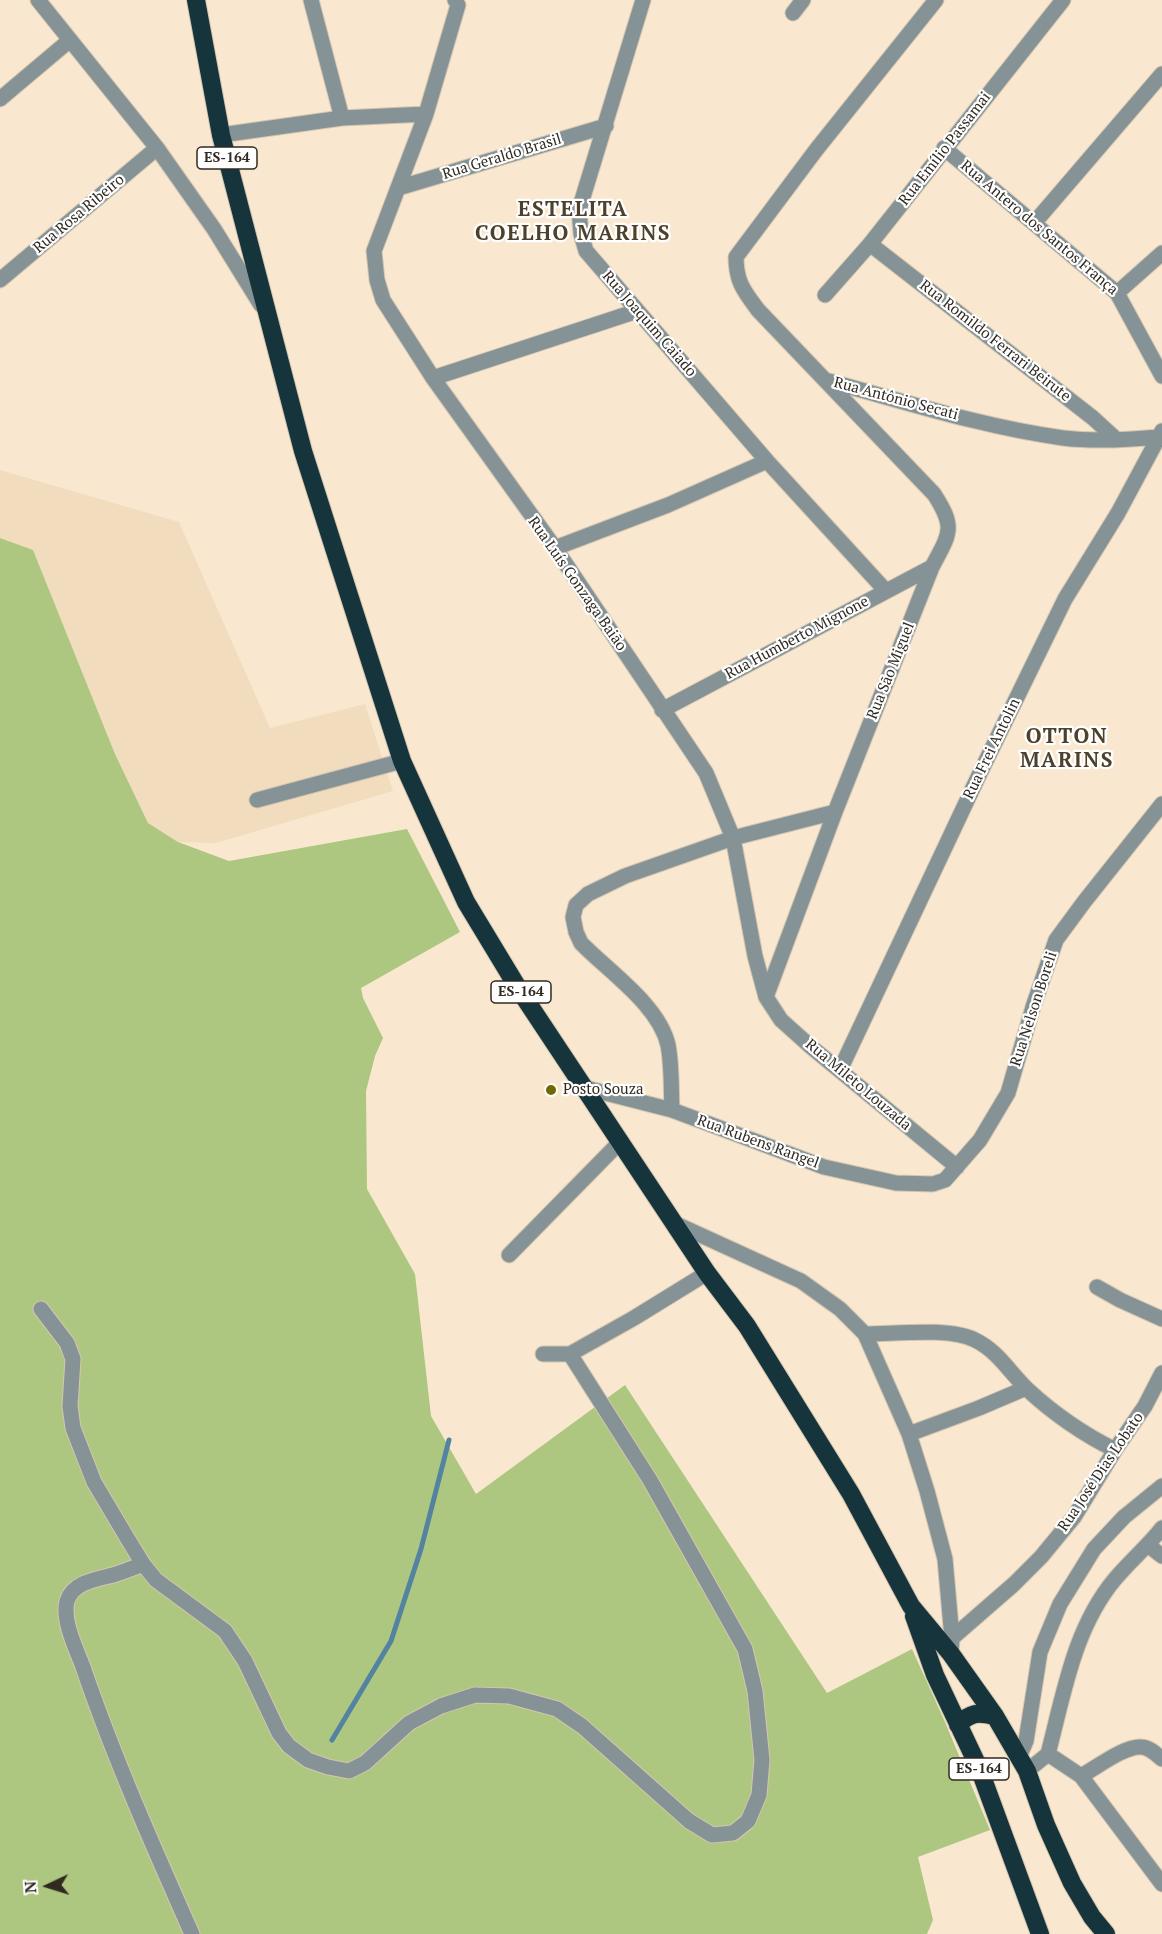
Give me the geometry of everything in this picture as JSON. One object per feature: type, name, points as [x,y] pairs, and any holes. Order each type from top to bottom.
[{"type":"highway","name":"ES-164","points":[[196,0],[221,135],[303,451],[402,761],[466,902],[518,988],[707,1273],[747,1326],[851,1494],[911,1606],[934,1675],[979,1768],[1040,1934]]},
{"type":"highway","name":"ES-164","points":[[911,1606],[952,1646],[995,1716],[1023,1764],[1046,1825],[1072,1883],[1092,1917],[1106,1934]]},
{"type":"highway","points":[[958,1725],[968,1715],[979,1712],[995,1716]]},
{"type":"street","points":[[38,0],[157,148],[214,229],[267,313]]},
{"type":"street","points":[[311,0],[342,118]]},
{"type":"street","name":"Rua Luís Gonzaga Baião","points":[[456,0],[458,5],[426,114],[374,251],[376,280],[383,300],[433,378],[555,548],[706,773],[733,838],[755,956],[766,997]]},
{"type":"street","name":"Rua Joaquim Caiado","points":[[643,0],[579,210],[581,234],[586,251],[767,461],[886,591]]},
{"type":"street","points":[[793,13],[803,0]]},
{"type":"street","name":"Rua Antônio Secati","points":[[936,0],[816,150],[736,257],[736,273],[742,289],[758,310],[825,380],[976,420],[1064,438],[1117,440],[1161,434]]},
{"type":"street","name":"Rua Emílio Passamai","points":[[825,295],[870,244],[1063,0]]},
{"type":"street","points":[[0,99],[70,40]]},
{"type":"street","points":[[1035,222],[1162,74]]},
{"type":"street","points":[[221,135],[342,118],[426,114]]},
{"type":"street","name":"Rua Geraldo Brasil","points":[[398,188],[606,126]]},
{"type":"street","name":"Rua Rosa Ribeiro","points":[[0,280],[157,148]]},
{"type":"street","name":"Rua Antero dos Santos França","points":[[944,148],[1117,293],[1162,376]]},
{"type":"street","name":"Rua Romildo Ferrari Beirute","points":[[870,244],[1093,418],[1117,440]]},
{"type":"street","points":[[1117,293],[1162,253]]},
{"type":"street","points":[[433,378],[637,311]]},
{"type":"street","name":"Rua São Miguel","points":[[766,997],[835,812],[932,567],[945,543],[949,527],[947,514],[934,494],[825,380]]},
{"type":"street","name":"Rua Frei Antolin","points":[[840,1070],[1065,599],[1118,513],[1161,434]]},
{"type":"street","points":[[555,548],[669,504],[767,461]]},
{"type":"street","name":"Rua Humberto Mignone","points":[[662,710],[932,567]]},
{"type":"street","points":[[257,800],[402,761]]},
{"type":"street","name":"Rua Nelson Boreli","points":[[933,1185],[945,1180],[980,1140],[1008,1094],[1033,1007],[1056,940],[1162,804]]},
{"type":"street","points":[[672,1110],[668,1044],[657,1019],[581,943],[573,917],[576,906],[588,894],[625,876],[733,838],[835,812]]},
{"type":"street","name":"Rua Mileto Louzada","points":[[766,997],[781,1020],[810,1046],[957,1167]]},
{"type":"street","name":"Rua Rubens Rangel","points":[[586,1088],[672,1110],[824,1167],[896,1184],[933,1185]]},
{"type":"street","points":[[509,1255],[621,1141]]},
{"type":"street","points":[[674,1223],[801,1281],[840,1309],[865,1334],[909,1434],[945,1560],[952,1646]]},
{"type":"street","points":[[543,1354],[570,1354],[707,1273]]},
{"type":"street","points":[[1097,1287],[1162,1319]]},
{"type":"street","points":[[40,1309],[67,1343],[73,1359],[70,1406],[73,1428],[94,1482],[143,1564],[156,1580],[225,1631],[245,1661],[279,1733],[289,1746],[308,1760],[349,1771],[365,1763],[408,1723],[441,1706],[475,1695],[510,1696],[557,1709],[582,1726],[689,1821],[712,1835],[733,1833],[748,1821],[759,1794],[762,1760],[755,1691],[745,1649],[651,1480],[570,1354]]},
{"type":"street","points":[[865,1334],[949,1333],[974,1339],[992,1350],[1026,1388],[1054,1413],[1092,1439],[1115,1450]]},
{"type":"street","name":"Rua José Dias Lobato","points":[[952,1646],[1041,1557],[1074,1517],[1145,1406],[1162,1373]]},
{"type":"street","points":[[909,1434],[1026,1388]]},
{"type":"street","points":[[1023,1764],[1040,1652],[1060,1604],[1094,1549],[1124,1517],[1162,1486]]},
{"type":"street","points":[[1048,1754],[1074,1653],[1093,1611],[1115,1579],[1162,1528]]},
{"type":"street","points":[[1148,1545],[1162,1556]]},
{"type":"street","points":[[143,1564],[81,1585],[67,1601],[66,1612],[69,1628],[93,1698],[141,1820],[192,1934]]},
{"type":"street","points":[[1081,1776],[1126,1750],[1140,1746],[1151,1750],[1162,1759]]},
{"type":"street","points":[[1023,1764],[1048,1754]]},
{"type":"street","points":[[1048,1754],[1081,1776],[1162,1884]]},
{"type":"shaded area","points":[[0,470],[179,522],[270,728],[365,704],[393,791],[216,843],[178,842],[148,823],[115,754],[33,550],[0,538]]},
{"type":"green space","points":[[0,538],[33,550],[115,754],[148,823],[178,842],[229,861],[407,829],[460,932],[361,988],[363,998],[383,1038],[375,1056],[366,1091],[367,1189],[415,1274],[431,1416],[476,1494],[625,1385],[827,1693],[912,1649],[990,1830],[918,1857],[933,1920],[927,1934],[0,1934]]},
{"type":"waterway","points":[[332,1740],[391,1641],[421,1549],[449,1440]]},
{"type":"place","name":"Posto Souza","points":[[551,1090]]},
{"type":"district","name":"ESTELITA COELHO MARINS","points":[[573,222]]},
{"type":"district","name":"OTTON MARINS","points":[[1067,749]]}]
